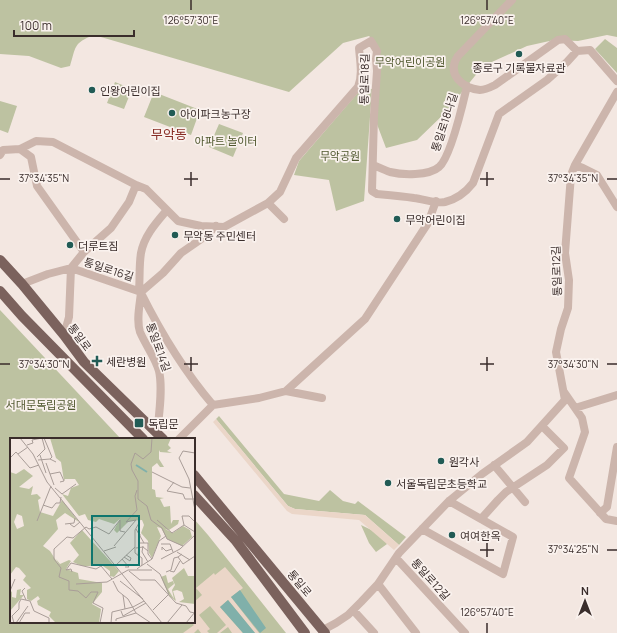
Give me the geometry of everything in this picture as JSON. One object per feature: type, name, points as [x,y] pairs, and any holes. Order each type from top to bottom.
[{"type":"main road","name":"통일로","points":[[0,260],[22,284],[84,362],[160,436]]},
{"type":"main road","points":[[0,291],[22,316],[142,438]]},
{"type":"main road","name":"통일로","points":[[195,476],[324,631]]},
{"type":"main road","points":[[195,496],[236,541],[305,633]]},
{"type":"street","name":"통일로18나길","points":[[512,0],[453,63],[453,70],[461,83],[481,90],[495,85],[558,40],[564,39],[577,51]]},
{"type":"street","name":"통일로18길","points":[[0,155],[3,150],[20,149],[36,141],[54,142],[146,189],[178,221],[201,226],[224,227],[268,203],[280,192],[296,158],[358,87],[361,82],[359,48],[371,41],[377,51],[372,191],[377,194],[445,202],[466,191],[473,183],[499,114],[547,80],[577,51]]},
{"type":"street","points":[[577,51],[590,50],[617,81]]},
{"type":"street","name":"통일로18나길","points":[[373,165],[390,172],[409,174],[427,172],[438,168],[442,163],[452,141],[467,86]]},
{"type":"street","name":"통일로12길","points":[[324,631],[353,610],[378,584],[396,558],[449,501],[482,474],[527,442],[564,400],[556,352],[561,329],[568,308],[569,280],[565,253],[571,174],[617,92]]},
{"type":"street","name":"통일로16길","points":[[20,149],[32,157],[37,186],[84,252]]},
{"type":"street","points":[[575,165],[597,175],[617,207]]},
{"type":"street","name":"통일로16길","points":[[64,335],[69,317],[71,268],[84,252],[111,228],[129,202],[136,185]]},
{"type":"street","points":[[286,391],[365,319],[428,223],[436,201]]},
{"type":"street","points":[[268,203],[284,219]]},
{"type":"street","name":"통일로14길","points":[[160,436],[160,376],[155,361],[140,332],[138,324],[142,253],[146,240],[153,226],[166,210]]},
{"type":"street","points":[[140,291],[163,273],[181,253],[207,235],[216,226]]},
{"type":"street","name":"통일로16길","points":[[22,284],[48,274],[71,268],[140,291]]},
{"type":"street","name":"통일로14길","points":[[140,291],[154,320],[180,361],[197,386],[213,405]]},
{"type":"street","points":[[563,390],[582,418],[585,432],[569,478],[606,520],[617,521]]},
{"type":"street","points":[[180,438],[213,405],[259,398],[286,391],[322,398]]},
{"type":"street","points":[[576,408],[617,394]]},
{"type":"street","points":[[482,520],[498,500],[547,465],[564,448],[542,426]]},
{"type":"street","points":[[600,513],[607,507],[616,452]]},
{"type":"street","points":[[494,465],[525,502]]},
{"type":"street","points":[[422,529],[503,574],[513,537],[449,501]]},
{"type":"street","name":"통일로12길","points":[[396,558],[465,633]]},
{"type":"street","points":[[378,584],[416,633]]},
{"type":"street","points":[[353,610],[374,633]]},
{"type":"green space","name":"무악어린이공원","points":[[0,0],[617,0],[617,37],[607,35],[578,41],[554,40],[527,46],[483,66],[445,113],[417,140],[386,148],[375,119],[375,42],[369,36],[343,43],[289,92],[94,35],[76,46],[70,66],[61,68],[29,56],[0,54]]},
{"type":"green space","points":[[605,39],[617,48],[617,73],[595,49]]},
{"type":"green space","points":[[115,82],[132,89],[124,109],[107,103]]},
{"type":"green space","name":"무악공원","points":[[362,88],[372,89],[364,201],[336,211],[329,180],[294,175],[299,161]]},
{"type":"green space","name":"아이파크농구장","points":[[154,92],[200,110],[191,135],[144,117]]},
{"type":"green space","points":[[0,101],[17,106],[8,133],[0,130]]},
{"type":"green space","name":"아파트 놀이터","points":[[219,124],[243,133],[233,157],[209,147]]},
{"type":"green space","name":"서대문독립공원","points":[[0,310],[120,438],[10,438],[10,623],[195,623],[195,520],[286,633],[0,633]]},
{"type":"green space","points":[[219,416],[284,494],[319,501],[330,490],[343,501],[355,504],[358,501],[406,537],[399,545],[365,515],[295,509],[288,506],[216,419]]},
{"type":"green space","points":[[361,525],[384,536],[387,544],[376,552],[369,543]]},
{"type":"shaded area","points":[[216,419],[288,506],[295,509],[365,515],[399,545],[394,550],[359,520],[292,514],[287,511],[213,422]]},
{"type":"shaded area","points":[[225,567],[243,588],[231,597],[259,633],[255,633],[228,600],[220,607],[243,633],[232,633],[228,627],[220,633],[217,633],[226,625],[210,606],[199,615],[210,629],[207,631],[209,633],[201,633],[198,629],[194,633],[183,633],[194,625],[192,623],[195,623],[195,601],[202,595],[196,588],[214,573],[215,575]]},
{"type":"water","points":[[240,590],[266,628],[260,633],[231,597]]},
{"type":"water","points":[[228,600],[255,633],[243,633],[220,607]]},
{"type":"place","name":"종로구 기록물자료관","points":[[519,54]]},
{"type":"place","name":"인왕어린이집","points":[[92,90]]},
{"type":"place","name":"아이파크농구장","points":[[172,113]]},
{"type":"place","name":"무악어린이집","points":[[397,219]]},
{"type":"place","name":"무악동 주민센터","points":[[175,235]]},
{"type":"place","name":"더루트짐","points":[[70,245]]},
{"type":"place","name":"세란병원","points":[[97,361]]},
{"type":"place","name":"독립문","points":[[139,423]]},
{"type":"place","name":"원각사","points":[[441,461]]},
{"type":"place","name":"서울독립문초등학교","points":[[388,483]]},
{"type":"place","name":"여여한옥","points":[[452,535]]},
{"type":"district","name":"무악동","points":[[169,134]]}]
